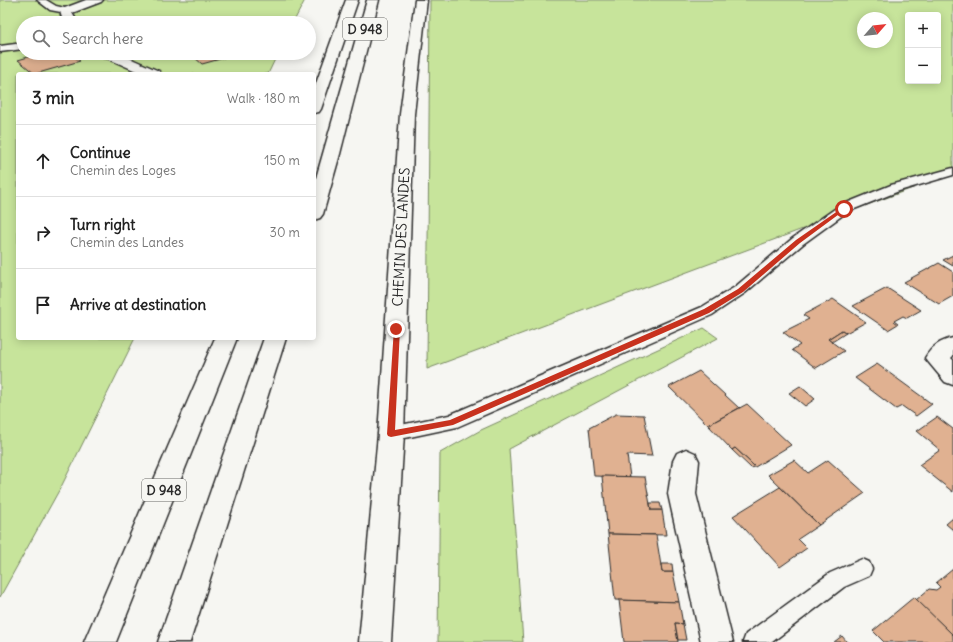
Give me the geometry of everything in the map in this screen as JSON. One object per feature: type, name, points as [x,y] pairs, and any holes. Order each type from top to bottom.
[{"type":"main road","points":[[67,16],[66,11],[97,0]]},
{"type":"main road","name":"D 948","points":[[316,103],[352,0]]},
{"type":"main road","name":"D 948","points":[[316,207],[332,154],[373,0]]},
{"type":"main road","name":"CHEMIN DES LANDES","points":[[375,642],[391,434],[407,114],[421,0]]},
{"type":"main road","points":[[123,60],[150,72]]},
{"type":"main road","name":"D 948","points":[[100,642],[225,340]]},
{"type":"main road","points":[[174,642],[274,340]]},
{"type":"main road","points":[[953,346],[947,348],[937,358],[953,376]]},
{"type":"main road","points":[[686,461],[682,494],[717,642]]},
{"type":"lane","points":[[41,0],[53,8],[66,11]]},
{"type":"lane","points":[[0,49],[16,47]]},
{"type":"lane","points":[[391,434],[451,422],[707,311],[740,290],[798,241],[844,209],[895,188],[953,171]]},
{"type":"lane","points":[[754,642],[837,580],[862,569]]},
{"type":"green space","points":[[0,0],[305,0],[297,16],[16,16],[16,60],[275,60],[269,72],[16,72],[16,340],[134,340],[62,485],[0,597]]},
{"type":"green space","points":[[430,0],[953,0],[953,173],[427,369]]},
{"type":"green space","points":[[704,328],[718,338],[509,449],[523,642],[438,642],[440,453],[481,430]]},
{"type":"building","points":[[18,60],[80,61],[42,72],[33,72]]},
{"type":"building","points":[[197,60],[216,60],[202,64]]},
{"type":"building","points":[[953,255],[953,266],[943,260]]},
{"type":"building","points":[[939,263],[953,272],[953,296],[939,304],[904,282]]},
{"type":"building","points":[[887,288],[921,310],[907,318],[903,316],[894,321],[898,324],[888,330],[853,306]]},
{"type":"building","points":[[833,299],[866,322],[846,333],[842,330],[828,339],[844,351],[816,368],[792,350],[800,345],[783,332],[809,319],[803,315]]},
{"type":"building","points":[[842,330],[846,333],[832,342],[828,339]]},
{"type":"building","points":[[877,364],[932,404],[916,416],[902,406],[896,409],[855,378]]},
{"type":"building","points":[[699,371],[739,408],[708,425],[669,387]]},
{"type":"building","points":[[800,386],[815,399],[805,406],[789,393]]},
{"type":"building","points":[[747,404],[791,445],[755,467],[735,448],[732,450],[708,425]]},
{"type":"building","points":[[616,414],[644,415],[652,456],[627,455],[630,477],[594,476],[589,428]]},
{"type":"building","points":[[937,417],[953,429],[953,492],[919,465],[940,450],[917,431]]},
{"type":"building","points":[[735,448],[755,467],[751,468],[732,450]]},
{"type":"building","points":[[794,460],[808,473],[828,460],[865,493],[819,525],[768,475]]},
{"type":"building","points":[[602,476],[645,477],[651,510],[662,510],[666,535],[608,534]]},
{"type":"building","points":[[780,487],[819,525],[798,539],[807,548],[780,567],[733,516]]},
{"type":"building","points":[[650,503],[660,503],[662,510],[651,510]]},
{"type":"building","points":[[953,518],[953,530],[946,524]]},
{"type":"building","points":[[608,534],[656,535],[662,572],[673,572],[679,602],[615,600]]},
{"type":"building","points":[[661,564],[672,564],[673,572],[662,572]]},
{"type":"building","points":[[953,569],[953,635],[916,600],[929,589],[936,590],[940,587],[936,583]]},
{"type":"building","points":[[914,597],[953,635],[953,642],[884,642],[873,631]]},
{"type":"building","points":[[619,600],[679,602],[683,624],[675,623],[678,642],[624,642]]},
{"type":"building","points":[[675,623],[683,624],[686,640],[678,640]]},
{"type":"building","points":[[842,636],[847,642],[834,642]]},
{"type":"route","points":[[396,329],[391,434],[451,422],[707,311],[740,290],[798,241],[844,209]]}]
